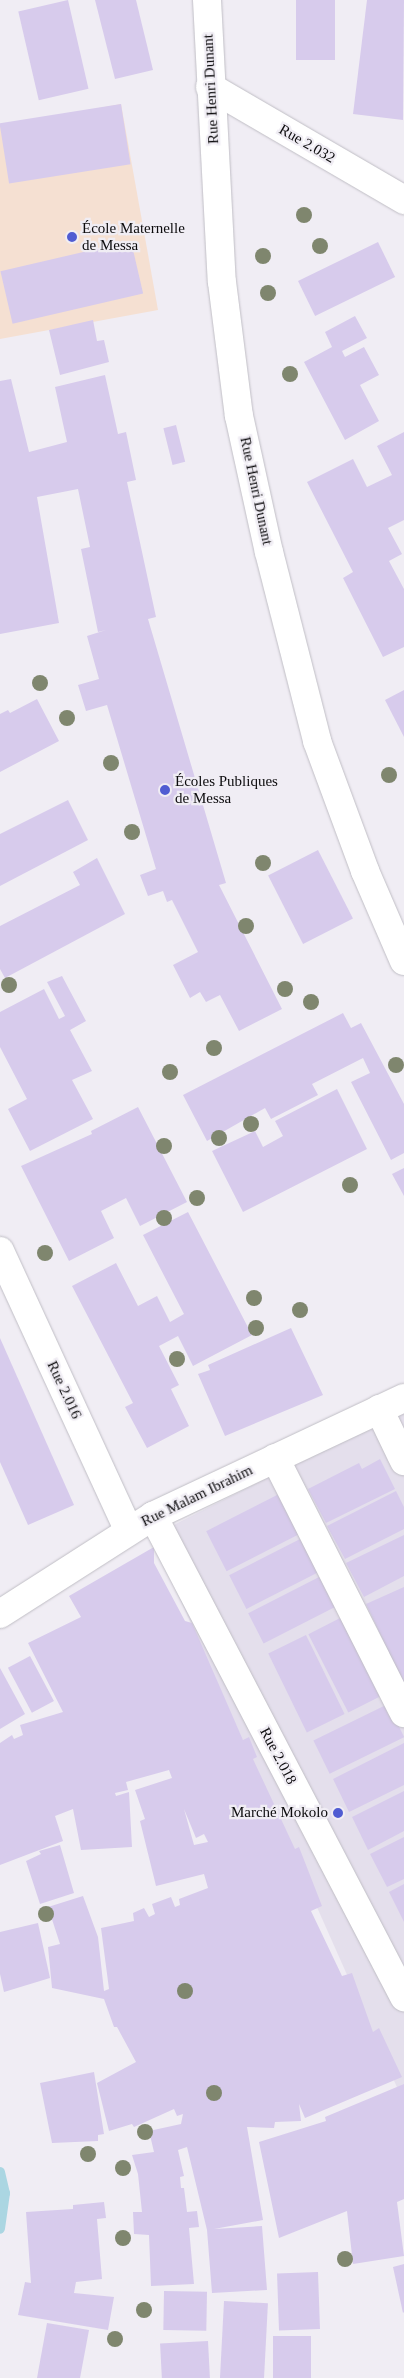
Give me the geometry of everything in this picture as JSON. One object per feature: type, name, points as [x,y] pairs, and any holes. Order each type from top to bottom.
[{"type":"street","name":"Rue Henri Dunant","points":[[207,0],[210,87],[222,282],[239,416],[269,552],[317,741],[365,871],[404,961]]},
{"type":"street","name":"Rue 2.032","points":[[210,87],[404,200]]},
{"type":"street","name":"Rue 2.016","points":[[0,1251],[128,1529]]},
{"type":"street","name":"Rue Malam Ibrahim","points":[[0,1614],[128,1529],[404,1398]]},
{"type":"street","points":[[378,1409],[404,1461]]},
{"type":"street","points":[[275,1458],[404,1713]]},
{"type":"street","name":"Rue 2.018","points":[[153,1516],[404,1997]]},
{"type":"shaded area","name":"École Maternelle de Messa","points":[[121,104],[158,310],[0,339],[0,126]]},
{"type":"shaded area","name":"Marché Mokolo","points":[[404,1409],[404,2103],[152,1536]]},
{"type":"building","points":[[68,0],[88,89],[39,100],[18,11]]},
{"type":"building","points":[[95,0],[136,0],[153,70],[115,79]]},
{"type":"building","points":[[296,0],[335,0],[335,60],[296,60]]},
{"type":"building","points":[[367,0],[404,0],[403,120],[353,114]]},
{"type":"building","points":[[121,104],[131,164],[9,183],[0,123]]},
{"type":"building","points":[[131,241],[143,294],[13,324],[0,271]]},
{"type":"building","points":[[378,242],[395,277],[315,316],[298,281]]},
{"type":"building","points":[[355,316],[367,338],[342,351],[345,357],[364,347],[379,375],[360,385],[379,421],[345,440],[304,362],[332,347],[325,332]]},
{"type":"building","points":[[93,320],[97,341],[104,340],[109,362],[60,375],[49,330]]},
{"type":"building","points":[[105,375],[118,434],[126,432],[136,480],[127,482],[156,617],[148,619],[226,883],[219,885],[282,1009],[239,1031],[220,995],[206,1002],[200,992],[190,998],[173,965],[198,952],[172,900],[167,902],[163,891],[148,896],[140,875],[156,869],[107,705],[86,711],[78,685],[99,679],[87,636],[106,630],[98,632],[81,549],[90,547],[78,489],[37,497],[59,623],[0,634],[0,381],[11,379],[29,452],[67,442],[55,387]]},
{"type":"building","points":[[176,425],[185,462],[173,465],[163,428]]},
{"type":"building","points":[[404,432],[404,520],[388,528],[402,554],[389,561],[404,589],[404,647],[383,657],[343,578],[353,572],[307,482],[353,459],[367,487],[392,475],[377,446]]},
{"type":"building","points":[[404,690],[404,737],[385,700]]},
{"type":"building","points":[[37,699],[59,741],[0,772],[0,714],[8,710],[10,713]]},
{"type":"building","points":[[68,800],[88,840],[0,886],[0,834]]},
{"type":"building","points":[[318,850],[353,919],[303,944],[268,875]]},
{"type":"building","points":[[97,858],[125,914],[5,978],[0,969],[0,926],[80,885],[73,872]]},
{"type":"building","points":[[62,976],[86,1021],[70,1030],[92,1071],[72,1080],[93,1119],[30,1151],[8,1109],[27,1099],[0,1047],[0,1012],[44,989],[59,1019],[65,1016],[47,982]]},
{"type":"building","points":[[343,1013],[351,1028],[361,1023],[404,1104],[404,1153],[391,1160],[351,1082],[370,1073],[363,1058],[312,1084],[318,1095],[271,1119],[265,1108],[207,1141],[183,1095]]},
{"type":"building","points":[[337,1089],[367,1149],[243,1212],[212,1151],[255,1131],[263,1147],[283,1136],[275,1121]]},
{"type":"building","points":[[138,1107],[187,1202],[140,1226],[126,1198],[101,1211],[114,1238],[69,1261],[21,1166],[92,1134],[91,1131]]},
{"type":"building","points":[[404,1168],[404,1196],[392,1174]]},
{"type":"building","points":[[188,1212],[252,1335],[193,1366],[178,1336],[159,1346],[179,1385],[171,1389],[189,1426],[147,1448],[125,1407],[133,1403],[72,1286],[116,1263],[138,1306],[157,1296],[170,1322],[184,1314],[143,1235]]},
{"type":"building","points":[[291,1328],[323,1395],[225,1436],[198,1374],[210,1370],[208,1365]]},
{"type":"building","points":[[0,1338],[74,1505],[28,1525],[0,1462]]},
{"type":"building","points":[[380,1459],[395,1489],[326,1523],[308,1489],[359,1463],[362,1469]]},
{"type":"building","points":[[396,1491],[404,1507],[404,1529],[345,1559],[327,1526]]},
{"type":"building","points":[[281,1493],[301,1533],[227,1571],[206,1531]]},
{"type":"building","points":[[404,1535],[404,1576],[364,1597],[346,1563]]},
{"type":"building","points":[[304,1537],[321,1571],[246,1609],[229,1575]]},
{"type":"building","points":[[154,1547],[154,1563],[185,1621],[192,1623],[243,1740],[249,1737],[257,1757],[253,1759],[295,1849],[299,1847],[322,1906],[311,1911],[342,1976],[352,1973],[373,2032],[379,2028],[402,2077],[305,2118],[299,2104],[301,2121],[275,2122],[274,2128],[247,2127],[263,2220],[214,2229],[262,2226],[267,2290],[212,2293],[207,2230],[187,2147],[178,2150],[184,2176],[180,2177],[181,2188],[184,2188],[187,2212],[197,2211],[199,2227],[189,2228],[194,2284],[151,2286],[149,2235],[134,2234],[133,2212],[142,2212],[138,2174],[132,2155],[154,2152],[149,2131],[181,2124],[183,2114],[177,2116],[174,2109],[134,2127],[132,2124],[109,2131],[97,2083],[136,2062],[117,2027],[114,2027],[104,1999],[52,1988],[48,1947],[60,1944],[48,1907],[83,1896],[98,1937],[104,1991],[109,1989],[101,1928],[134,1921],[133,1913],[144,1908],[149,1917],[155,1914],[152,1904],[171,1897],[175,1907],[180,1905],[179,1899],[208,1888],[204,1874],[156,1886],[140,1821],[145,1819],[135,1790],[172,1778],[169,1770],[126,1782],[128,1790],[115,1793],[116,1796],[129,1792],[132,1847],[81,1850],[73,1809],[55,1816],[63,1841],[0,1865],[0,1743],[12,1735],[14,1739],[23,1735],[20,1725],[63,1712],[28,1643],[81,1617],[69,1596]],"holes":[[[184,1809],[196,1838],[204,1834],[208,1842],[194,1845]]]},
{"type":"building","points":[[323,1575],[338,1605],[264,1643],[248,1613]]},
{"type":"building","points":[[404,1587],[404,1685],[366,1604]]},
{"type":"building","points":[[344,1616],[384,1694],[348,1713],[308,1634]]},
{"type":"building","points":[[306,1635],[345,1714],[307,1733],[268,1653]]},
{"type":"building","points":[[30,1656],[54,1701],[32,1713],[8,1668]]},
{"type":"building","points":[[0,1668],[25,1714],[0,1729]]},
{"type":"building","points":[[388,1704],[404,1737],[330,1774],[313,1740]]},
{"type":"building","points":[[404,1743],[404,1785],[349,1812],[333,1779]]},
{"type":"building","points":[[404,1791],[404,1831],[368,1850],[352,1817]]},
{"type":"building","points":[[404,1837],[404,1879],[387,1887],[370,1854]]},
{"type":"building","points":[[60,1845],[74,1893],[40,1904],[26,1861],[41,1854],[39,1851]]},
{"type":"building","points":[[404,1884],[404,1922],[389,1892]]},
{"type":"building","points":[[38,1923],[50,1978],[4,1992],[0,1974],[0,1932]]},
{"type":"building","points":[[94,2072],[104,2134],[98,2135],[98,2141],[52,2143],[40,2083]]},
{"type":"building","points":[[404,2084],[404,2199],[397,2202],[404,2256],[353,2264],[347,2211],[279,2238],[259,2142],[326,2121],[325,2117]]},
{"type":"building","points":[[104,2202],[106,2218],[97,2219],[102,2279],[76,2282],[74,2293],[114,2297],[108,2330],[18,2315],[25,2282],[31,2283],[26,2212],[73,2209],[73,2205]]},
{"type":"building","points":[[404,2264],[404,2312],[403,2313],[393,2267]]},
{"type":"building","points":[[318,2272],[320,2329],[279,2330],[277,2273]]},
{"type":"building","points":[[164,2291],[207,2292],[206,2331],[163,2330]]},
{"type":"building","points":[[224,2301],[268,2303],[264,2378],[220,2378]]},
{"type":"building","points":[[47,2323],[89,2330],[80,2378],[37,2378]]},
{"type":"building","points":[[273,2336],[311,2336],[311,2378],[273,2378]]},
{"type":"building","points":[[208,2341],[210,2378],[162,2378],[160,2344]]},
{"type":"waterway","points":[[0,2172],[5,2193],[0,2229]]},
{"type":"place","name":"École Maternelle de Messa","points":[[72,237]]},
{"type":"place","name":"Écoles Publiques de Messa","points":[[165,790]]},
{"type":"place","name":"Marché Mokolo","points":[[338,1813]]}]
